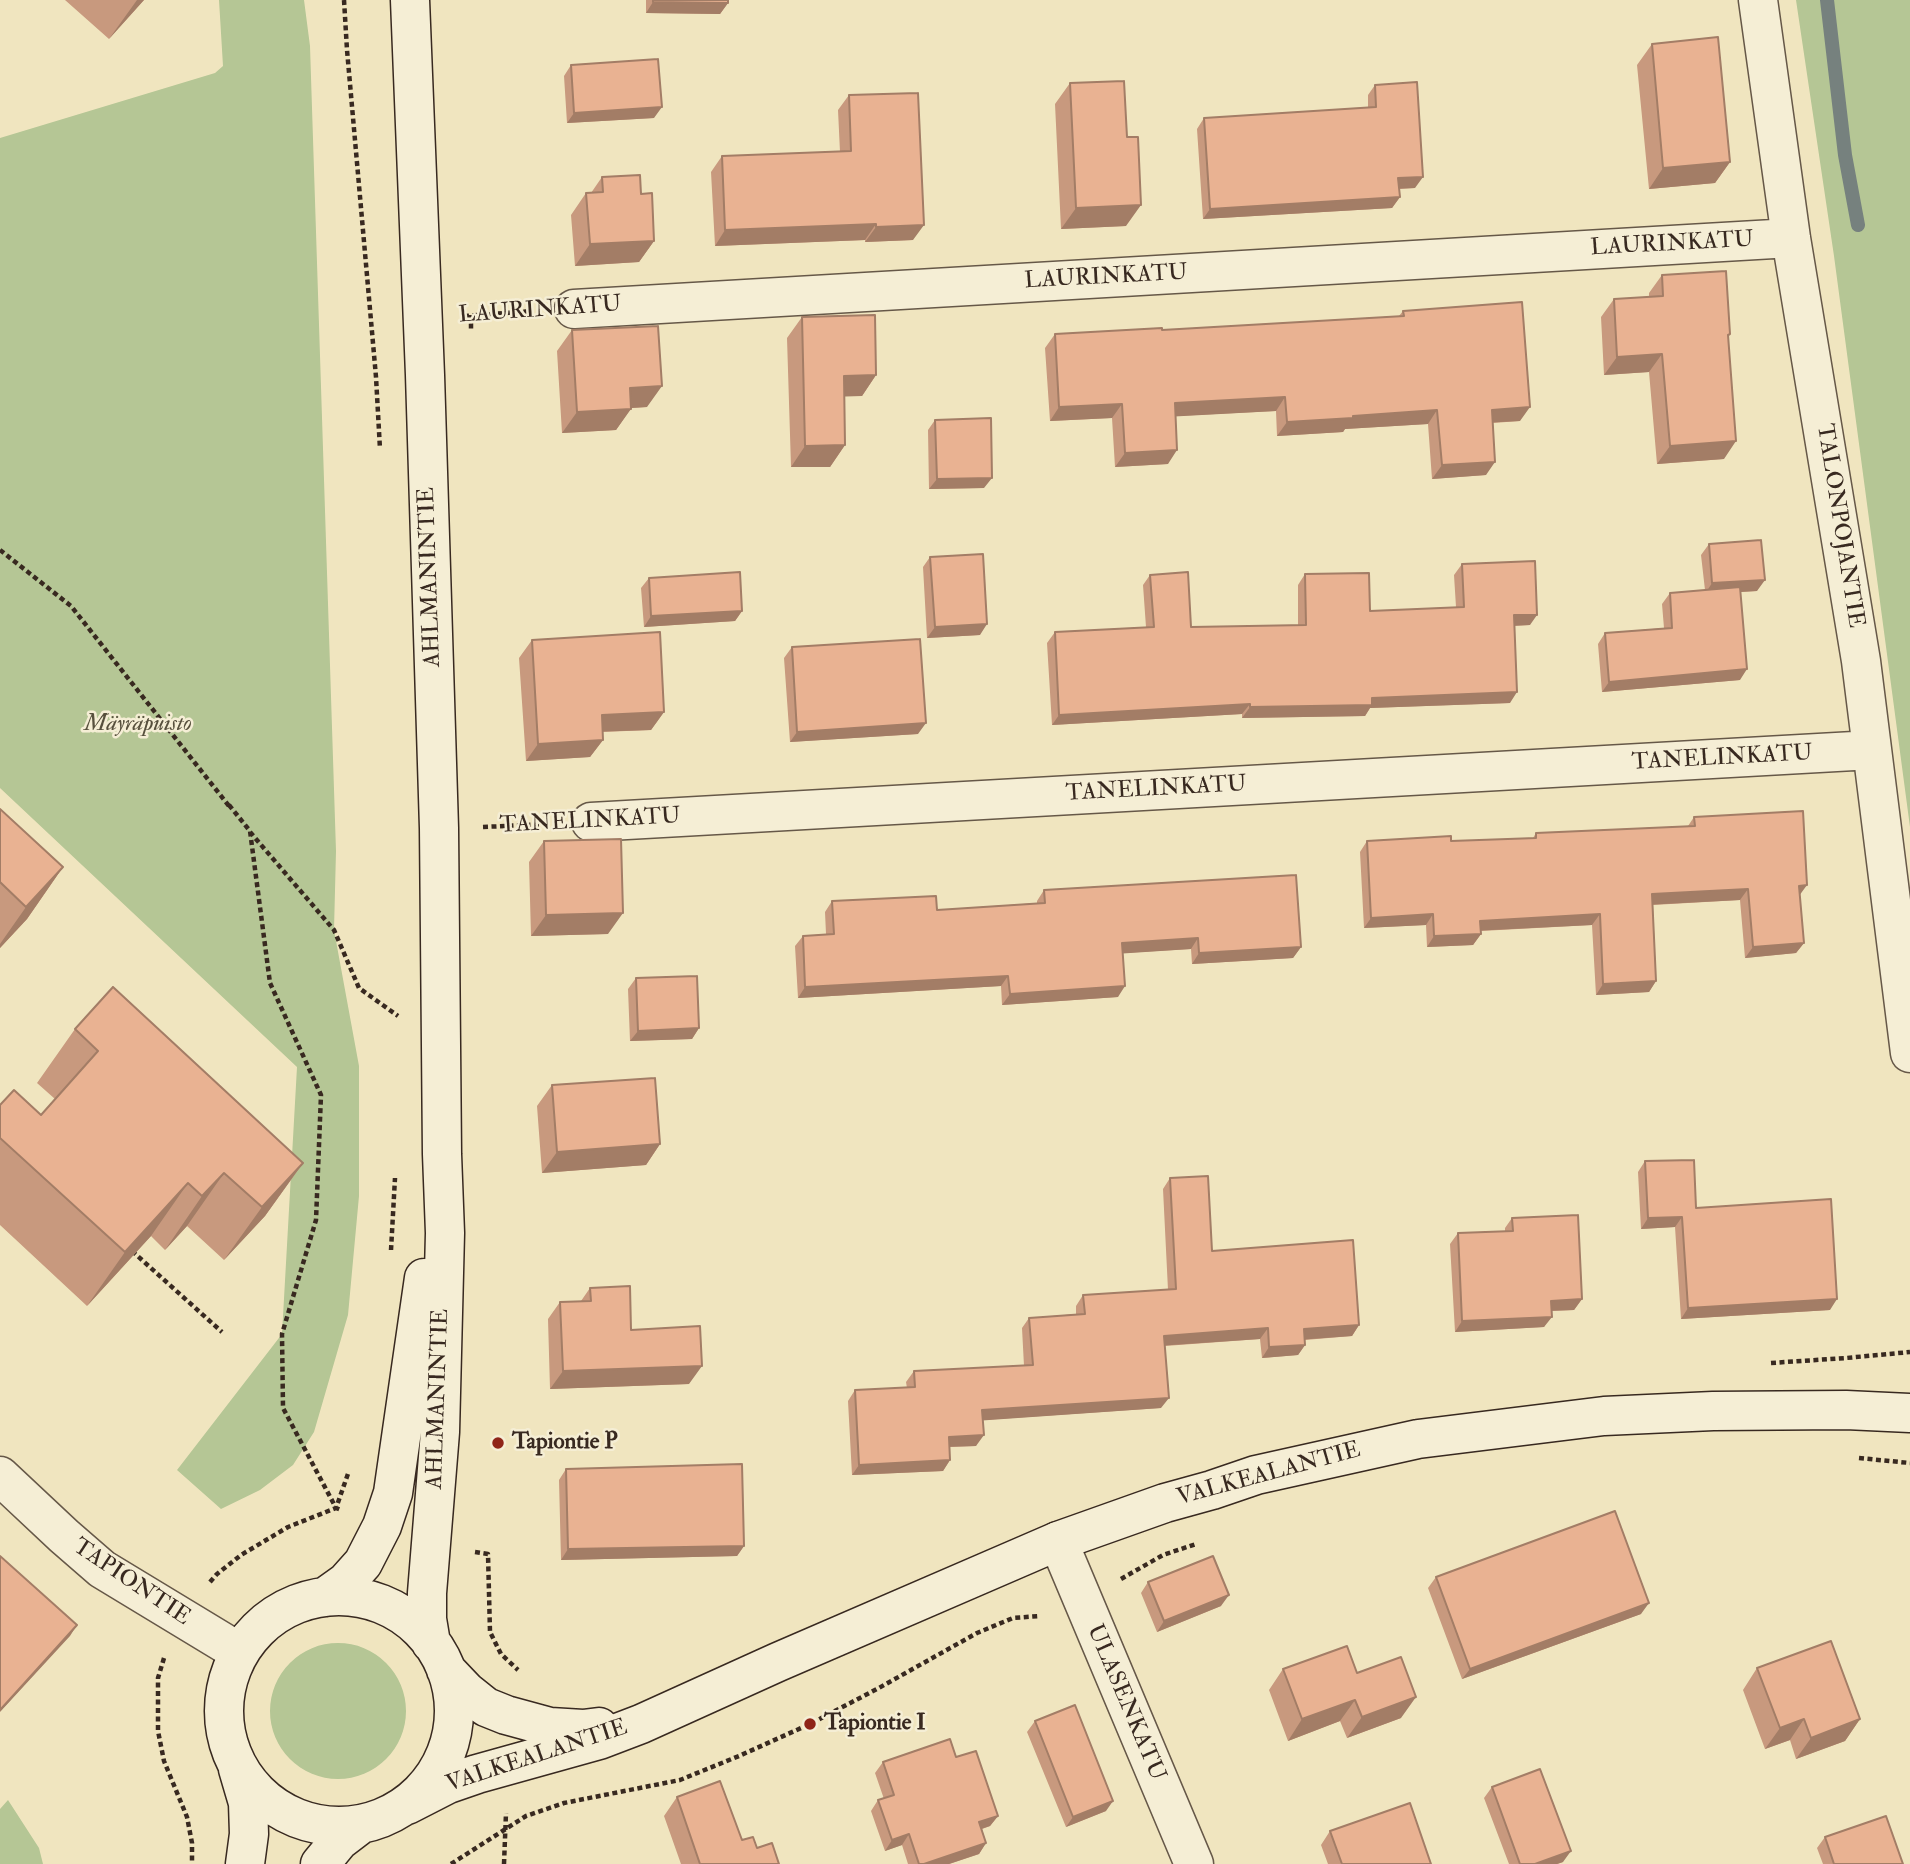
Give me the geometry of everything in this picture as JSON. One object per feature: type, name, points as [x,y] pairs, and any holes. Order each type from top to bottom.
[{"type":"street","name":"AHLMANINTIE","points":[[410,0],[426,389],[439,828],[445,1233],[440,1432],[427,1593],[427,1619],[439,1656]]},
{"type":"street","name":"TALONPOJANTIE","points":[[1758,0],[1791,238],[1861,662],[1910,1053]]},
{"type":"street","name":"LAURINKATU","points":[[574,309],[1791,238]]},
{"type":"street","name":"TANELINKATU","points":[[591,822],[1872,750]]},
{"type":"street","name":"AHLMANINTIE","points":[[325,1597],[346,1582],[363,1563],[382,1526],[393,1493],[442,1154]]},
{"type":"street","name":"VALKEALANTIE","points":[[407,1805],[449,1784],[599,1740],[669,1712],[1058,1541],[1165,1503],[1256,1475],[1418,1439],[1604,1416],[1727,1411],[1846,1410],[1910,1413]]},
{"type":"street","name":"TAPIONTIE","points":[[0,1476],[102,1569],[239,1652]]},
{"type":"street","name":"ULASENKATU","points":[[1058,1541],[1194,1864]]},
{"type":"street","points":[[237,1767],[260,1796],[286,1814],[312,1824],[360,1825],[407,1805],[433,1779],[448,1750],[454,1717],[452,1686],[439,1656],[411,1623],[368,1601],[340,1595],[310,1599],[281,1610],[257,1628],[239,1652],[225,1689],[225,1729],[248,1803],[249,1834],[245,1864]]},
{"type":"street","name":"VALKEALANTIE","points":[[439,1656],[466,1691],[486,1707],[550,1727],[583,1729],[618,1725],[669,1712]]},
{"type":"street","points":[[320,1864],[339,1841],[360,1825]]},
{"type":"path","points":[[344,0],[376,377],[380,459]]},
{"type":"path","name":"LAURINKATU","points":[[422,320],[574,309]]},
{"type":"path","points":[[0,550],[71,606],[250,831],[334,930],[359,988],[401,1018],[401,1006]]},
{"type":"path","name":"TANELINKATU","points":[[439,828],[591,822]]},
{"type":"path","points":[[250,831],[270,983],[321,1095],[316,1220],[282,1334],[283,1408],[336,1508]]},
{"type":"path","points":[[391,1253],[396,1166]]},
{"type":"path","points":[[130,1249],[222,1332]]},
{"type":"path","points":[[1855,1458],[1910,1463]]},
{"type":"path","points":[[208,1584],[241,1555],[288,1527],[336,1508],[353,1460]]},
{"type":"path","points":[[1118,1580],[1164,1555],[1197,1543]]},
{"type":"path","points":[[451,1864],[526,1816],[564,1803],[680,1780],[810,1724],[977,1633],[1013,1618],[1043,1615]]},
{"type":"path","points":[[166,1649],[158,1678],[158,1731],[164,1761],[187,1817],[192,1843],[191,1864]]},
{"type":"path","points":[[503,1864],[506,1828]]},
{"type":"green space","name":"Mäyräpuisto","points":[[219,0],[304,0],[310,46],[336,851],[334,930],[359,1066],[359,1196],[348,1315],[314,1432],[293,1465],[260,1490],[221,1509],[177,1470],[282,1334],[297,1067],[0,788],[0,138],[215,73],[223,66]]},
{"type":"green space","points":[[1796,0],[1910,0],[1910,827],[1834,256]]},
{"type":"green space","points":[[338,1643],[364,1648],[386,1663],[401,1685],[406,1711],[401,1737],[386,1759],[364,1774],[338,1779],[312,1774],[290,1759],[275,1737],[270,1711],[275,1685],[290,1663],[312,1648]]},
{"type":"green space","points":[[8,1800],[39,1848],[43,1864],[0,1864],[0,1809]]},
{"type":"building","points":[[728,0],[728,3],[653,2]]},
{"type":"building","points":[[1718,37],[1730,162],[1663,168],[1652,44]]},
{"type":"building","points":[[658,59],[662,107],[574,113],[571,65]]},
{"type":"building","points":[[1124,81],[1127,137],[1138,137],[1141,205],[1076,208],[1070,83]]},
{"type":"building","points":[[1417,82],[1423,177],[1398,178],[1400,197],[1210,209],[1204,118],[1376,107],[1375,85]]},
{"type":"building","points":[[918,93],[924,225],[876,227],[876,224],[725,230],[722,156],[851,151],[849,95]]},
{"type":"building","points":[[640,175],[641,194],[652,193],[654,241],[590,244],[586,193],[603,192],[602,177]]},
{"type":"building","points":[[1726,271],[1736,441],[1670,446],[1662,354],[1617,357],[1614,299],[1663,296],[1662,275]]},
{"type":"building","points":[[1522,302],[1530,407],[1492,410],[1495,462],[1442,465],[1437,410],[1287,422],[1285,397],[1175,403],[1177,450],[1125,453],[1122,404],[1059,407],[1055,334],[1404,316],[1403,311]]},
{"type":"building","points":[[875,315],[876,375],[844,376],[845,445],[805,446],[802,317]]},
{"type":"building","points":[[658,326],[662,386],[630,388],[631,409],[577,412],[572,330]]},
{"type":"building","points":[[991,418],[992,478],[937,479],[935,420]]},
{"type":"building","points":[[1761,540],[1765,580],[1712,583],[1709,544]]},
{"type":"building","points":[[983,554],[987,624],[935,627],[930,557]]},
{"type":"building","points":[[1535,561],[1537,615],[1514,615],[1517,692],[1372,698],[1372,705],[1250,707],[1250,704],[1059,715],[1055,632],[1154,627],[1150,575],[1188,572],[1191,627],[1306,625],[1305,574],[1369,573],[1370,611],[1464,607],[1462,564]]},
{"type":"building","points":[[740,572],[742,611],[651,616],[649,578]]},
{"type":"building","points":[[1740,587],[1747,669],[1609,682],[1605,633],[1672,628],[1670,593]]},
{"type":"building","points":[[660,632],[664,712],[602,715],[603,740],[538,744],[532,640]]},
{"type":"building","points":[[920,639],[926,723],[797,732],[792,647]]},
{"type":"building","points":[[0,809],[63,867],[26,907],[0,882]]},
{"type":"building","points":[[1803,811],[1807,885],[1799,886],[1804,943],[1753,947],[1748,889],[1652,894],[1656,981],[1603,984],[1600,914],[1480,921],[1481,934],[1434,936],[1433,914],[1371,918],[1367,841],[1451,836],[1451,841],[1536,838],[1536,833],[1695,826],[1694,817]]},
{"type":"building","points":[[621,839],[623,913],[546,915],[544,841]]},
{"type":"building","points":[[1296,875],[1301,947],[1199,953],[1198,938],[1122,943],[1125,986],[1010,994],[1008,976],[805,987],[803,936],[834,934],[832,901],[936,896],[937,910],[1045,903],[1044,890]]},
{"type":"building","points":[[697,976],[699,1028],[638,1031],[636,978]]},
{"type":"building","points":[[113,987],[303,1163],[262,1207],[224,1173],[202,1196],[188,1183],[125,1252],[0,1138],[0,1105],[14,1090],[41,1115],[98,1051],[75,1029]]},
{"type":"building","points":[[655,1078],[660,1144],[557,1152],[552,1085]]},
{"type":"building","points":[[1694,1160],[1696,1208],[1831,1199],[1837,1299],[1688,1308],[1682,1217],[1648,1218],[1645,1161]]},
{"type":"building","points":[[1208,1176],[1212,1251],[1353,1240],[1359,1325],[1304,1329],[1305,1345],[1269,1347],[1268,1328],[1164,1336],[1169,1398],[982,1410],[984,1435],[949,1437],[950,1460],[859,1465],[855,1390],[915,1387],[914,1371],[1033,1365],[1029,1318],[1085,1314],[1083,1295],[1176,1289],[1170,1178]]},
{"type":"building","points":[[1578,1215],[1582,1299],[1551,1301],[1552,1317],[1462,1321],[1458,1233],[1513,1231],[1512,1218]]},
{"type":"building","points":[[630,1286],[631,1330],[700,1326],[702,1366],[563,1371],[560,1302],[591,1301],[590,1288]]},
{"type":"building","points":[[742,1464],[744,1546],[568,1549],[566,1469]]},
{"type":"building","points":[[1615,1511],[1649,1603],[1470,1669],[1436,1577]]},
{"type":"building","points":[[0,1556],[77,1625],[0,1710]]},
{"type":"building","points":[[1213,1556],[1229,1595],[1164,1621],[1148,1582]]},
{"type":"building","points":[[1831,1641],[1860,1719],[1811,1738],[1804,1719],[1780,1728],[1757,1668]]},
{"type":"building","points":[[1347,1646],[1357,1673],[1401,1657],[1416,1697],[1362,1717],[1355,1700],[1302,1719],[1283,1669]]},
{"type":"building","points":[[1075,1705],[1113,1801],[1073,1817],[1035,1721]]},
{"type":"building","points":[[950,1739],[956,1757],[976,1751],[998,1816],[979,1822],[986,1843],[919,1864],[909,1834],[892,1840],[878,1800],[894,1795],[883,1762]]},
{"type":"building","points":[[1540,1769],[1571,1851],[1535,1864],[1520,1864],[1492,1787]]},
{"type":"building","points":[[720,1781],[742,1840],[753,1837],[757,1848],[772,1843],[779,1864],[700,1864],[677,1797]]},
{"type":"building","points":[[1410,1803],[1431,1864],[1342,1864],[1330,1831]]},
{"type":"building","points":[[1886,1816],[1903,1864],[1834,1864],[1825,1837]]},
{"type":"waterway","points":[[1827,0],[1845,155],[1858,225]]},
{"type":"place","name":"Tapiontie P","points":[[498,1443]]},
{"type":"place","name":"Tapiontie I","points":[[810,1724]]}]
